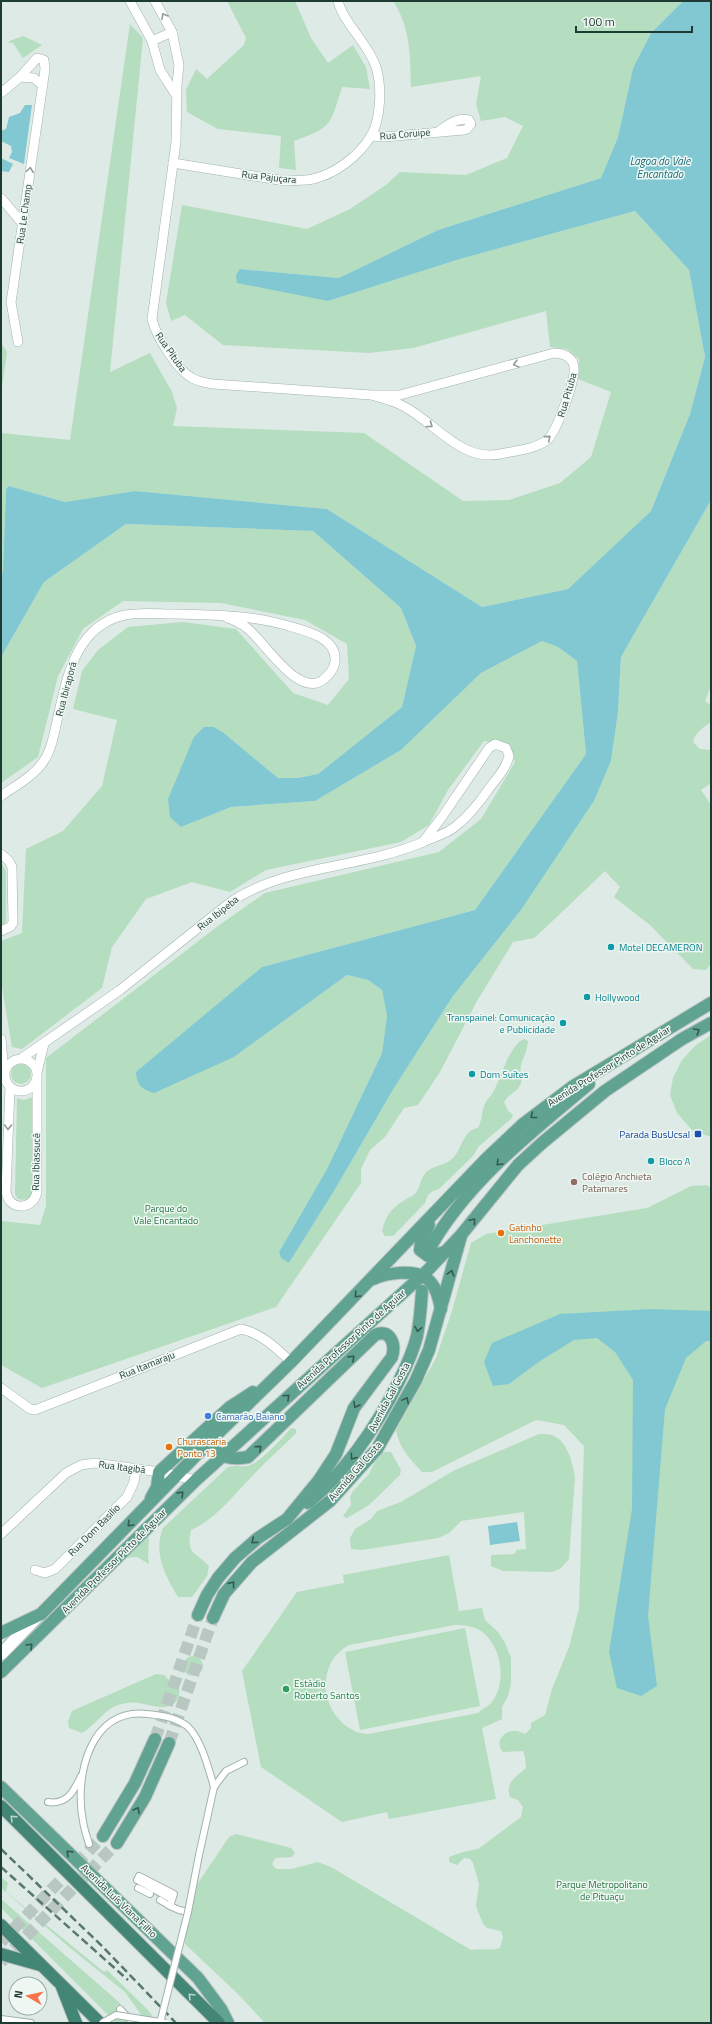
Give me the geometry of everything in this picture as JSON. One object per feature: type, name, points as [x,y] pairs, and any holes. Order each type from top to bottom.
[{"type":"highway","name":"Avenida Luís Viana Filho","points":[[1,1806],[219,2023]]},
{"type":"highway","points":[[1,1925],[101,2023]]},
{"type":"highway","points":[[1,1954],[42,1966]]},
{"type":"highway","points":[[60,1984],[75,2023]]},
{"type":"main road","name":"Avenida Professor Pinto de Aguiar","points":[[1,1633],[41,1614],[210,1441],[292,1362],[488,1157],[523,1124],[572,1087],[711,1003]]},
{"type":"main road","name":"Avenida Professor Pinto de Aguiar","points":[[1,1672],[196,1480],[389,1303],[421,1276],[461,1235],[518,1165],[542,1143],[605,1091],[711,1022]]},
{"type":"main road","points":[[431,1246],[448,1218],[502,1160],[524,1138],[593,1081],[612,1062]]},
{"type":"main road","points":[[438,1210],[422,1237],[420,1250],[428,1256],[445,1252]]},
{"type":"main road","name":"Avenida Gal Costa","points":[[213,1618],[224,1594],[252,1562],[330,1501],[377,1449],[416,1380],[429,1350],[461,1235]]},
{"type":"main road","points":[[389,1303],[397,1290],[399,1282],[396,1276],[392,1274]]},
{"type":"main road","points":[[371,1280],[392,1274],[405,1274],[426,1278],[435,1289],[441,1311]]},
{"type":"main road","name":"Avenida Gal Gosta","points":[[287,1519],[328,1486],[346,1467],[379,1418],[412,1352],[421,1315],[422,1291]]},
{"type":"main road","points":[[198,1614],[207,1595],[218,1578],[235,1558],[258,1538],[287,1519],[320,1480],[336,1454],[354,1408],[389,1362],[394,1351],[393,1341],[390,1337],[380,1333],[375,1335],[252,1454],[240,1458],[223,1456],[215,1450],[210,1441],[212,1423]]},
{"type":"main road","points":[[148,1506],[156,1487],[159,1472],[230,1407],[275,1379]]},
{"type":"main road","points":[[1,1654],[41,1614]]},
{"type":"main road","points":[[103,1836],[136,1783],[155,1738]]},
{"type":"main road","points":[[117,1843],[144,1797],[169,1743]]},
{"type":"main road","name":"Avenida Luís Viana Filho","points":[[1,1787],[198,1978],[221,2009],[228,2023]]},
{"type":"street","name":"Rua Pituba","points":[[130,1],[152,41],[160,70],[176,96]]},
{"type":"street","name":"Rua Pituba","points":[[155,1],[172,32],[179,58],[176,96],[177,128],[152,312],[154,327],[157,334],[178,366],[192,378],[213,384],[371,395],[411,392],[554,353],[559,353],[569,357],[574,368],[572,380],[553,435],[540,444],[494,455],[470,452],[409,409],[371,395]]},
{"type":"street","name":"Rua Pajuçara","points":[[173,163],[285,181],[306,180],[326,174],[351,158],[371,136],[379,105],[379,79],[371,56],[343,12],[338,1]]},
{"type":"street","points":[[152,41],[172,32]]},
{"type":"street","name":"Rua Le Champ","points":[[1,93],[20,77],[34,60],[41,58],[46,63],[11,302],[18,342]]},
{"type":"street","points":[[20,77],[34,78],[43,86]]},
{"type":"street","name":"Rua Coruipe","points":[[371,136],[384,138],[438,131]]},
{"type":"street","points":[[1,198],[22,223]]},
{"type":"street","points":[[409,409],[408,401],[411,392]]},
{"type":"street","name":"Rua Ibiraporá","points":[[1,796],[28,776],[43,762],[54,732],[71,664],[79,648],[88,636],[111,619],[143,613],[252,618],[270,621],[322,638],[330,645],[334,653],[335,660],[333,669],[322,681],[315,684],[299,681],[248,629],[226,617]]},
{"type":"street","name":"Rua Ibipeba","points":[[22,1058],[120,990],[232,901],[249,890],[287,878],[406,850],[422,843],[455,827],[467,817],[508,762],[509,756],[506,748],[495,744],[488,748],[442,817],[422,843]]},
{"type":"street","points":[[1,854],[9,860],[12,867],[13,923],[10,927],[1,931]]},
{"type":"street","points":[[1,1040],[6,1084],[10,1088],[19,1092],[29,1090],[33,1086],[44,1044]]},
{"type":"street","points":[[1,1040],[5,1052],[12,1061]]},
{"type":"street","points":[[4,1072],[12,1061],[22,1058],[31,1062],[37,1075]]},
{"type":"street","name":"Rua Ibiassucê","points":[[10,1088],[6,1191],[8,1200],[14,1205],[21,1207],[27,1206],[34,1201],[37,1192],[37,1075]]},
{"type":"street","name":"Rua Itamaraju","points":[[1,1388],[30,1409],[35,1410],[241,1329],[250,1331],[262,1337],[292,1362]]},
{"type":"street","name":"Rua Itagibá","points":[[1,1534],[66,1473],[81,1465],[95,1463],[159,1472],[196,1480]]},
{"type":"street","name":"Rua Dom Basilio","points":[[35,1570],[45,1573],[55,1569],[127,1497],[134,1482],[136,1469]]},
{"type":"street","points":[[48,1802],[55,1803],[69,1797],[82,1773],[90,1746],[100,1730],[112,1720],[140,1713],[163,1716],[187,1726],[196,1738],[214,1787]]},
{"type":"street","points":[[101,2023],[116,2016],[162,2022],[188,1912],[214,1787],[226,1771],[244,1762]]},
{"type":"street","points":[[82,1773],[82,1820],[89,1844]]},
{"type":"street","points":[[142,1879],[172,1895],[170,1898],[137,1880],[139,1876],[174,1894],[170,1906]]},
{"type":"street","points":[[138,1888],[150,1894]]},
{"type":"street","points":[[160,1900],[170,1906],[188,1912]]},
{"type":"street","points":[[120,2009],[133,2023]]},
{"type":"street","points":[[1,2019],[31,2023]]},
{"type":"green space","points":[[227,1],[295,1],[311,38],[328,63],[353,45],[366,67],[370,89],[342,87],[335,110],[328,123],[316,132],[294,141],[296,170],[279,168],[281,136],[218,129],[187,112],[186,90],[196,69],[207,79],[244,45],[246,38]]},
{"type":"green space","points":[[393,1],[683,1],[651,33],[633,68],[618,137],[601,178],[438,230],[339,278],[240,269],[328,301],[460,259],[635,211],[689,270],[705,357],[690,414],[651,511],[568,589],[482,607],[327,509],[135,491],[65,502],[9,486],[6,489],[3,570],[1,581],[1,433],[70,440],[130,24],[143,38],[110,372],[150,353],[172,392],[177,408],[173,426],[364,433],[463,501],[509,500],[560,483],[591,457],[611,392],[578,379],[579,359],[567,349],[550,347],[546,311],[413,348],[369,353],[223,345],[185,315],[171,321],[166,303],[182,205],[307,229],[350,209],[386,185],[400,172],[466,175],[507,158],[523,126],[505,117],[481,121],[476,104],[481,76],[411,87],[410,53],[406,32],[399,11]]},
{"type":"green space","points":[[23,36],[42,45],[23,58],[13,43],[7,42]]},
{"type":"green space","points":[[1,343],[7,352],[1,394]]},
{"type":"green space","name":"Parque do Vale Encantado","points":[[711,500],[711,686],[705,701],[711,705],[711,722],[698,732],[693,742],[700,749],[711,750],[711,783],[701,790],[711,805],[711,964],[706,970],[693,969],[650,925],[614,897],[620,887],[605,871],[534,938],[513,942],[477,1001],[440,1072],[418,1105],[404,1108],[385,1137],[370,1150],[361,1169],[361,1183],[276,1307],[42,1388],[1,1365],[1,1221],[40,1225],[46,1206],[46,1058],[218,926],[265,893],[439,852],[481,819],[515,762],[508,744],[484,741],[448,790],[429,825],[401,842],[266,870],[230,892],[192,882],[146,899],[112,947],[102,988],[22,1049],[12,1047],[1,981],[1,941],[22,933],[26,849],[63,831],[102,786],[117,720],[73,709],[82,671],[98,650],[128,627],[183,622],[236,629],[293,693],[328,705],[349,679],[347,644],[305,620],[221,603],[123,601],[83,629],[58,676],[38,757],[1,783],[1,657],[44,582],[126,524],[313,531],[401,608],[416,646],[402,707],[318,774],[298,778],[278,778],[225,734],[181,827],[231,807],[315,801],[401,750],[481,673],[542,641],[558,647],[577,661],[586,754],[475,910],[262,967],[234,1057],[347,975],[368,980],[382,990],[387,1016],[382,1053],[327,1169],[279,1252],[289,1263],[334,1191],[394,1088],[453,996],[521,910],[594,801],[611,761],[618,712],[621,657]]},
{"type":"green space","points":[[1,862],[6,871],[6,920],[5,924],[1,926]]},
{"type":"green space","points":[[711,1035],[711,1137],[693,1131],[677,1113],[670,1095],[673,1078],[682,1060],[695,1046]]},
{"type":"green space","points":[[524,1039],[528,1041],[521,1065],[522,1081],[517,1089],[504,1102],[508,1111],[513,1115],[511,1119],[478,1147],[474,1155],[439,1189],[428,1195],[425,1203],[393,1236],[385,1236],[382,1231],[383,1226],[392,1210],[416,1193],[426,1172],[453,1158],[469,1132],[478,1128],[484,1105],[492,1094],[509,1056],[518,1043]]},
{"type":"green space","points":[[21,1064],[28,1067],[31,1074],[28,1081],[21,1084],[14,1081],[11,1074],[14,1067]]},
{"type":"green space","points":[[33,1097],[34,1192],[28,1199],[21,1200],[18,1199],[15,1194],[17,1098],[24,1100]]},
{"type":"green space","name":"Parque Metropolitano de Pituaçu","points":[[707,1185],[711,1188],[711,2023],[265,2023],[238,1994],[185,1944],[185,1934],[198,1883],[229,1837],[236,1834],[291,1848],[295,1853],[292,1857],[275,1858],[272,1864],[276,1869],[291,1869],[318,1862],[331,1867],[471,1950],[500,1948],[503,1937],[501,1931],[487,1928],[483,1924],[476,1906],[479,1884],[473,1863],[470,1859],[464,1858],[457,1865],[449,1862],[449,1857],[478,1849],[521,1817],[523,1807],[518,1800],[510,1797],[509,1787],[512,1780],[526,1768],[525,1757],[523,1751],[503,1752],[500,1748],[500,1741],[508,1732],[517,1731],[525,1734],[531,1728],[531,1723],[545,1715],[552,1689],[569,1647],[579,1609],[584,1446],[564,1425],[536,1420],[432,1472],[422,1472],[402,1448],[396,1430],[436,1358],[452,1311],[471,1243],[486,1234],[647,1208],[691,1186]]},
{"type":"green space","points":[[291,1428],[296,1429],[296,1433],[218,1512],[191,1530],[190,1544],[193,1552],[209,1566],[207,1576],[192,1597],[178,1597],[165,1572],[160,1555],[160,1537],[163,1528],[228,1467],[247,1466],[258,1461]]},
{"type":"green space","points":[[539,1434],[552,1435],[562,1442],[571,1459],[575,1477],[569,1559],[560,1569],[552,1572],[503,1571],[491,1566],[491,1555],[515,1554],[516,1550],[526,1549],[524,1512],[461,1521],[449,1533],[438,1538],[362,1550],[351,1549],[350,1538],[355,1529],[371,1519],[377,1511],[401,1502],[453,1471]]},
{"type":"green space","points":[[391,1452],[401,1470],[400,1475],[369,1505],[347,1518],[343,1516],[351,1505],[350,1498],[352,1492],[369,1474],[379,1454]]},
{"type":"green space","points":[[149,1533],[149,1564],[137,1557],[124,1558]]},
{"type":"green space","name":"Estádio Roberto Santos","points":[[449,1555],[459,1611],[482,1608],[485,1620],[498,1632],[505,1643],[511,1658],[511,1684],[508,1696],[502,1707],[502,1719],[482,1728],[496,1799],[389,1819],[387,1812],[342,1822],[261,1767],[242,1671],[297,1592],[344,1583],[343,1575]],"holes":[[[455,1625],[468,1626],[481,1631],[494,1646],[498,1655],[501,1675],[497,1694],[492,1702],[478,1713],[368,1734],[353,1730],[342,1722],[334,1712],[328,1701],[326,1688],[327,1676],[331,1664],[338,1653],[349,1645]]]},
{"type":"green space","points":[[465,1628],[480,1706],[360,1730],[345,1652]]},
{"type":"green space","points":[[193,1656],[200,1659],[203,1666],[200,1673],[193,1676],[186,1673],[183,1666],[186,1659]]},
{"type":"green space","points":[[156,1674],[164,1675],[179,1690],[179,1695],[175,1703],[166,1707],[136,1703],[118,1705],[103,1714],[82,1733],[69,1728],[68,1722],[72,1711]]},
{"type":"green space","points":[[1,1877],[8,1883],[6,1892],[104,1972],[107,1970],[148,2010],[157,2023],[147,2023],[125,1992],[69,1947],[1,1888]]},
{"type":"green space","points":[[1,1899],[121,2004],[119,2006],[115,2005],[129,2023],[116,2023],[1,1908]]},
{"type":"water","name":"Lagoa do Vale Encantado","points":[[683,1],[711,1],[711,500],[621,657],[618,712],[611,761],[594,801],[521,910],[453,996],[394,1088],[334,1191],[289,1263],[281,1258],[279,1252],[327,1169],[382,1053],[387,1016],[382,990],[368,980],[347,975],[234,1057],[154,1093],[140,1086],[137,1080],[136,1072],[262,967],[475,910],[586,754],[577,661],[558,647],[542,641],[481,673],[401,750],[315,801],[231,807],[181,827],[170,817],[168,799],[194,737],[204,727],[214,727],[225,734],[278,778],[298,778],[318,774],[402,707],[416,646],[401,608],[313,531],[126,524],[44,582],[1,657],[1,581],[3,570],[6,489],[9,486],[65,502],[135,491],[327,509],[482,607],[568,589],[651,511],[690,414],[705,357],[689,270],[635,211],[460,259],[328,301],[237,283],[236,275],[240,269],[339,278],[438,230],[601,178],[618,137],[633,68],[651,33]]},
{"type":"water","points":[[25,105],[32,105],[24,164],[9,158],[12,152],[11,146],[1,141],[1,131],[6,129],[9,117],[20,113]]},
{"type":"water","points":[[1,158],[13,164],[9,172],[1,171]]},
{"type":"water","points":[[651,1309],[711,1311],[711,1341],[706,1341],[686,1358],[665,1409],[648,1616],[657,1686],[641,1696],[617,1688],[609,1652],[632,1509],[633,1380],[615,1352],[597,1338],[574,1340],[540,1361],[509,1384],[493,1386],[484,1362],[492,1343],[560,1314]]},
{"type":"water","points":[[517,1522],[520,1541],[490,1545],[488,1526]]},
{"type":"tunnel","points":[[155,1739],[198,1615]]},
{"type":"tunnel","points":[[169,1743],[213,1618]]},
{"type":"tunnel","points":[[1,1942],[103,1836]]},
{"type":"tunnel","points":[[1,1962],[117,1843]]},
{"type":"railway","points":[[1,1849],[102,1946],[176,2023]]},
{"type":"railway","points":[[1,1867],[128,1980]]},
{"type":"place","name":"Motel DECAMERON","points":[[611,947]]},
{"type":"place","name":"Hollywood","points":[[587,997]]},
{"type":"place","name":"Transpainel: Comunicação e Publicidade","points":[[563,1023]]},
{"type":"place","name":"Dom Suítes","points":[[472,1074]]},
{"type":"place","name":"Parada BusUcsal","points":[[698,1134]]},
{"type":"place","name":"Bloco A","points":[[651,1161]]},
{"type":"place","name":"Colégio Anchieta Patamares","points":[[574,1182]]},
{"type":"place","name":"Gatinho Lanchonette","points":[[501,1233]]},
{"type":"place","name":"Camarão Baiano","points":[[208,1416]]},
{"type":"place","name":"Churascaria Ponto 13","points":[[169,1447]]},
{"type":"place","name":"Estádio Roberto Santos","points":[[286,1689]]}]
